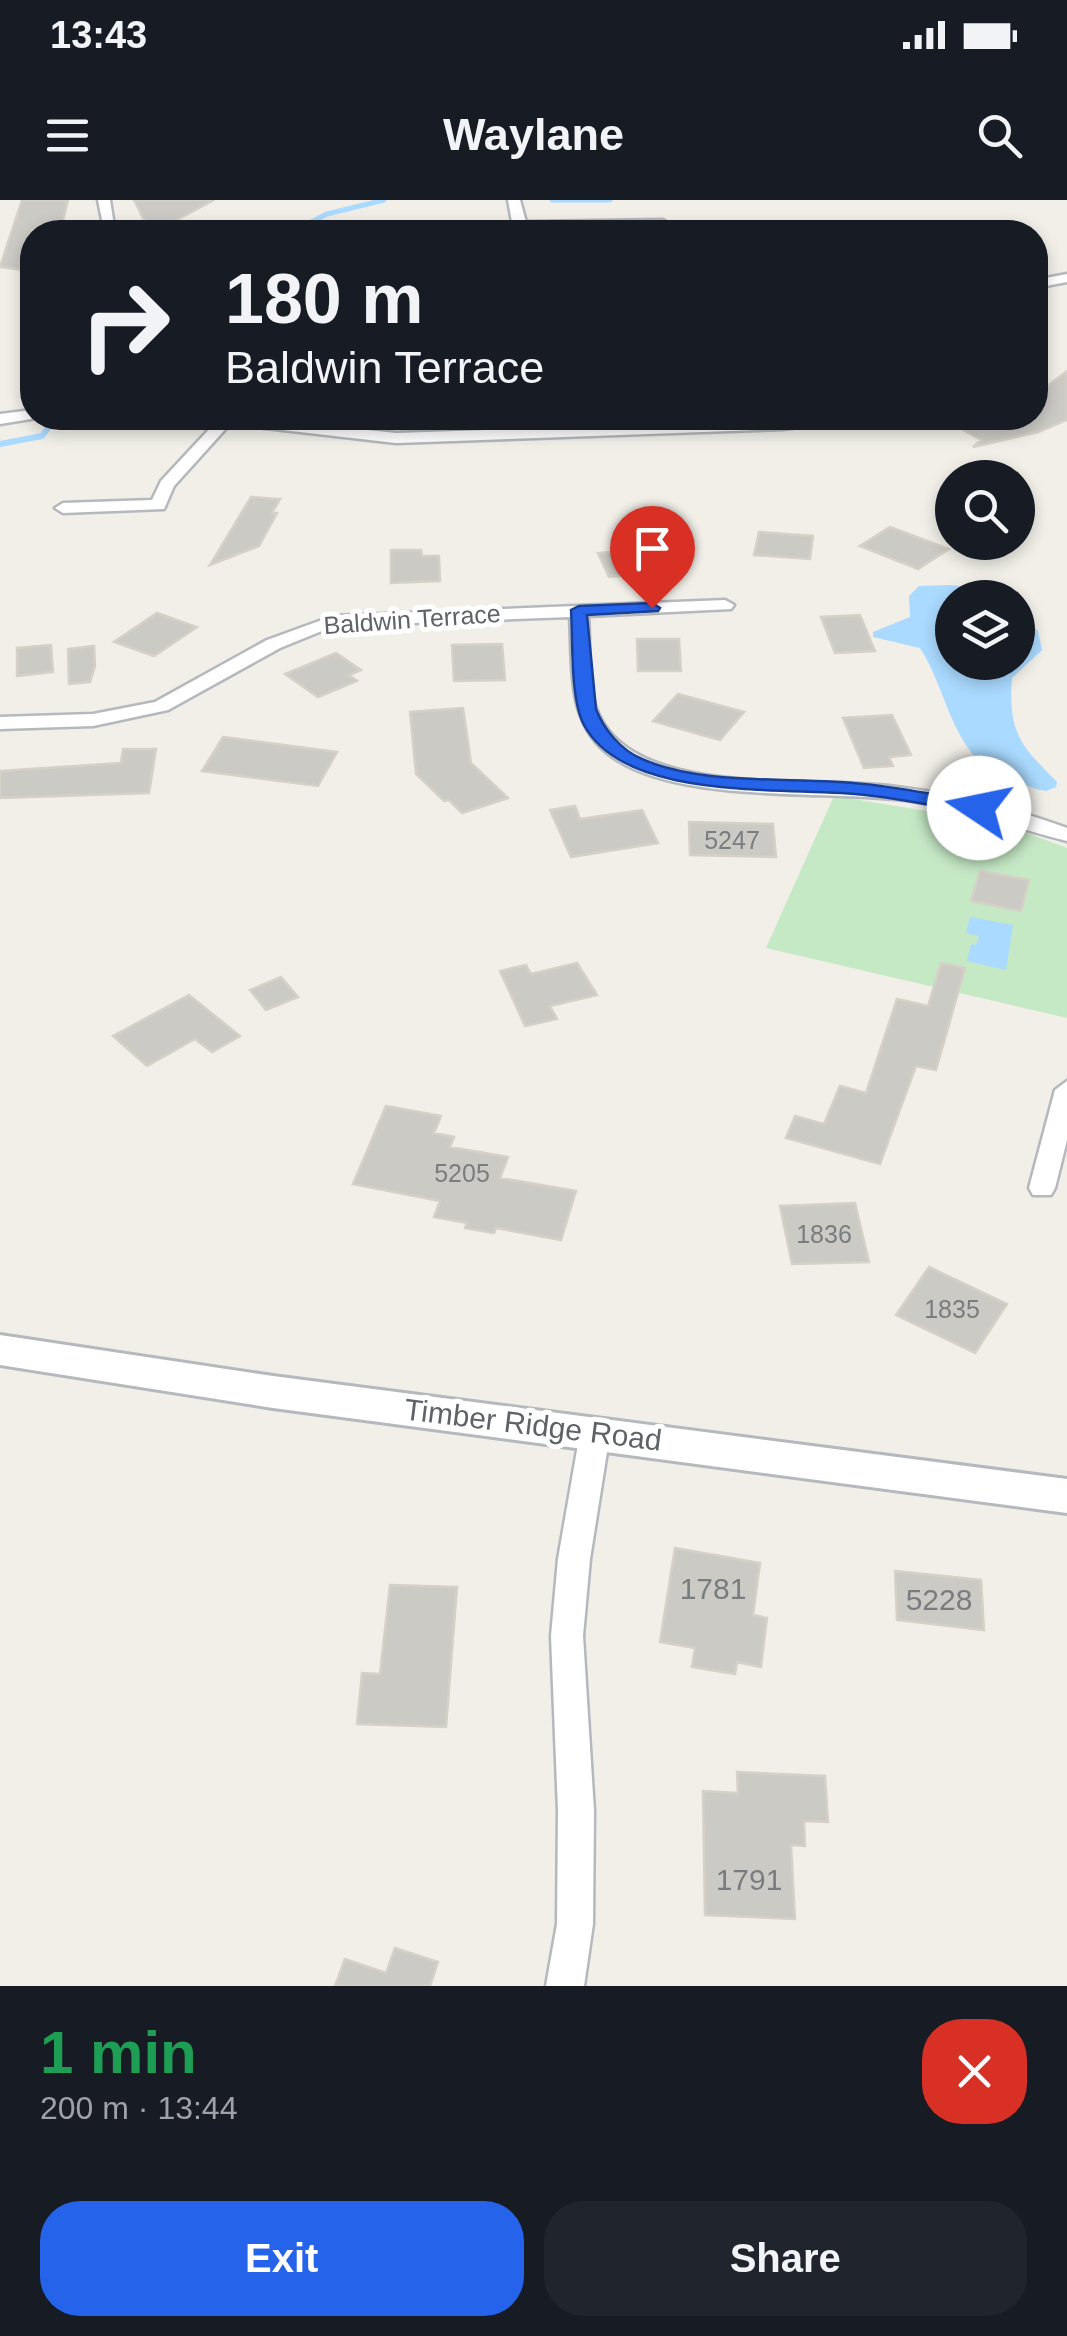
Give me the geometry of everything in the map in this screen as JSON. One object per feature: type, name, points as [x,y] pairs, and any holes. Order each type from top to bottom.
[{"type":"street","points":[[64,508],[158,504],[167,484],[211,430]]},
{"type":"street","points":[[326,430],[396,438],[456,439],[603,430]]},
{"type":"street","points":[[455,430],[456,439]]},
{"type":"street","name":"Baldwin Terrace","points":[[0,723],[72,720],[143,711],[180,699],[277,640],[333,621],[726,605]]},
{"type":"street","points":[[579,610],[588,709],[593,725],[618,752],[637,764],[700,779],[866,789],[979,808],[1067,834]]},
{"type":"street","points":[[1042,1188],[1067,1090]]},
{"type":"street","name":"Timber Ridge Road","points":[[0,1350],[273,1392],[1067,1496]]},
{"type":"street","points":[[565,1986],[575,1924],[576,1811],[567,1636],[574,1559],[595,1433]]},
{"type":"lane","points":[[966,853],[979,808]]},
{"type":"green space","points":[[834,796],[1001,823],[1067,848],[1067,1018],[766,948]]},
{"type":"water","points":[[935,585],[935,676],[920,648],[873,637],[873,632],[910,617],[909,596],[919,586]]},
{"type":"water","points":[[1035,628],[1038,631],[1042,650],[1035,657]]},
{"type":"water","points":[[937,680],[1012,680],[1012,712],[1019,736],[1057,782],[1056,787],[1036,789],[985,766],[969,749]]},
{"type":"water","points":[[970,917],[1013,925],[1006,970],[967,961],[971,944],[976,945],[979,936],[966,933]]},
{"type":"building","points":[[22,200],[68,200],[63,220],[20,220],[20,270],[0,267]]},
{"type":"building","points":[[134,200],[214,200],[176,220],[144,220]]},
{"type":"building","points":[[1067,371],[1067,420],[1048,428],[1048,385]]},
{"type":"building","points":[[963,430],[1043,430],[973,447],[981,440]]},
{"type":"building","points":[[251,497],[280,499],[259,546],[210,565]]},
{"type":"building","points":[[890,527],[935,544],[935,558],[918,569],[860,546]]},
{"type":"building","points":[[759,532],[813,536],[810,559],[754,555]]},
{"type":"building","points":[[660,548],[672,571],[609,577],[598,553]]},
{"type":"building","points":[[391,550],[421,550],[422,556],[439,556],[440,581],[391,583]]},
{"type":"building","points":[[157,613],[197,627],[154,656],[114,642]]},
{"type":"building","points":[[860,615],[875,651],[835,653],[821,617]]},
{"type":"building","points":[[637,639],[679,639],[681,671],[638,671]]},
{"type":"building","points":[[502,644],[505,680],[454,681],[452,645]]},
{"type":"building","points":[[51,645],[53,672],[17,676],[17,648]]},
{"type":"building","points":[[94,646],[95,666],[90,682],[69,684],[68,649]]},
{"type":"building","points":[[336,653],[361,670],[349,675],[357,681],[318,697],[285,674]]},
{"type":"building","points":[[678,694],[744,712],[720,740],[653,721]]},
{"type":"building","points":[[463,708],[471,763],[508,798],[462,813],[416,774],[410,712]]},
{"type":"building","points":[[892,715],[911,755],[889,757],[893,766],[864,768],[843,718]]},
{"type":"building","points":[[223,737],[337,752],[318,786],[202,771]]},
{"type":"building","points":[[123,749],[156,749],[149,793],[0,798],[0,771],[121,763]]},
{"type":"building","points":[[575,806],[580,819],[642,810],[658,843],[571,857],[550,810]]},
{"type":"building","points":[[689,822],[773,824],[776,857],[690,855]]},
{"type":"building","points":[[980,871],[1029,880],[1021,911],[971,901]]},
{"type":"building","points":[[577,963],[597,995],[550,1006],[557,1019],[525,1026],[500,971],[526,965],[531,974]]},
{"type":"building","points":[[941,963],[965,968],[936,1070],[916,1066],[880,1164],[786,1138],[795,1116],[824,1124],[840,1086],[866,1093],[897,999],[928,1006]]},
{"type":"building","points":[[281,977],[298,997],[266,1010],[250,990]]},
{"type":"building","points":[[189,995],[240,1036],[212,1052],[195,1039],[147,1066],[113,1036]]},
{"type":"building","points":[[386,1106],[441,1116],[434,1133],[454,1137],[450,1147],[508,1157],[500,1178],[576,1191],[561,1240],[496,1228],[494,1233],[465,1228],[467,1223],[434,1217],[440,1201],[353,1184]]},
{"type":"building","points":[[855,1203],[869,1262],[792,1264],[780,1206]]},
{"type":"building","points":[[929,1267],[1007,1304],[975,1353],[896,1315]]},
{"type":"building","points":[[675,1548],[760,1563],[753,1615],[767,1618],[761,1667],[737,1662],[735,1674],[692,1667],[695,1648],[660,1642]]},
{"type":"building","points":[[895,1571],[981,1580],[984,1630],[897,1620]]},
{"type":"building","points":[[390,1585],[457,1587],[446,1727],[357,1724],[362,1673],[380,1674]]},
{"type":"building","points":[[737,1772],[825,1776],[828,1822],[804,1821],[805,1846],[791,1845],[795,1919],[705,1915],[703,1791],[738,1793]]},
{"type":"building","points":[[395,1948],[438,1962],[430,1986],[335,1986],[345,1959],[386,1973]]},
{"type":"waterway","points":[[315,220],[384,200]]},
{"type":"waterway","points":[[552,200],[610,200]]},
{"type":"waterway","points":[[0,444],[42,436],[47,430]]},
{"type":"route","points":[[652,608],[579,610],[588,709],[593,725],[618,752],[637,764],[700,779],[866,789],[979,808]]}]
